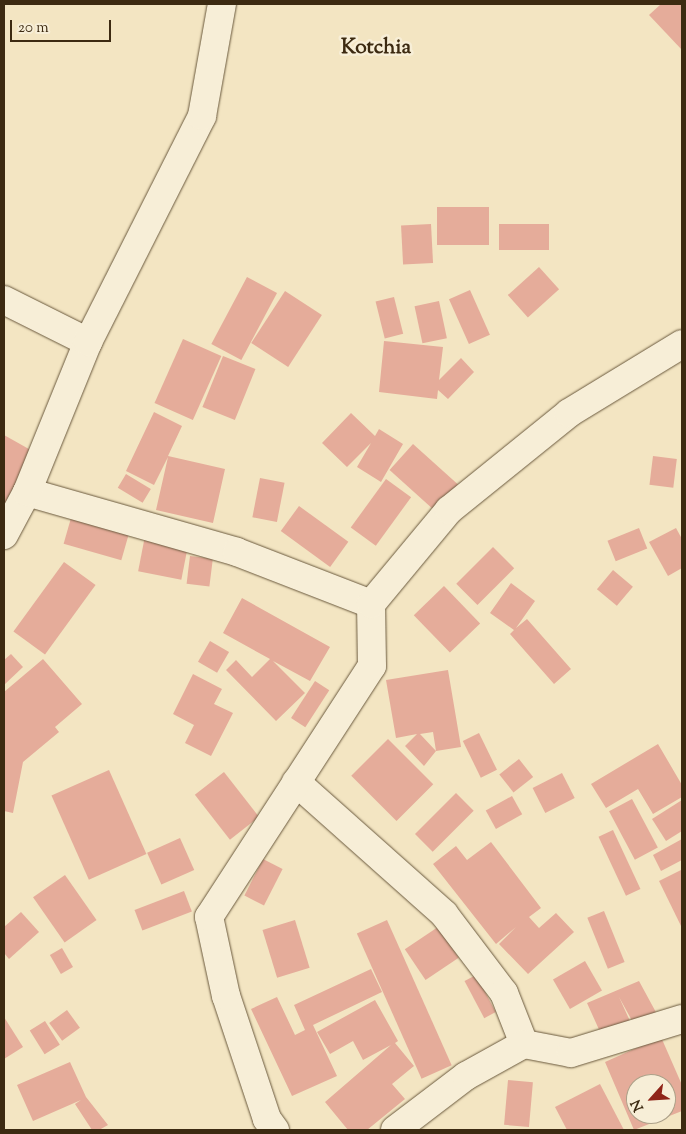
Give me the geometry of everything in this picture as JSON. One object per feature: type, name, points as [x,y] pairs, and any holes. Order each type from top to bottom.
[{"type":"street","points":[[4,535],[27,492],[88,342],[202,116],[222,4]]},
{"type":"street","points":[[4,300],[88,342]]},
{"type":"street","points":[[275,1130],[267,1119],[226,996],[209,917],[372,666],[371,604],[449,510],[569,413],[682,344]]},
{"type":"street","points":[[27,492],[237,552],[371,604]]},
{"type":"street","points":[[296,782],[444,914],[504,993],[524,1044]]},
{"type":"street","points":[[395,1130],[466,1076],[524,1044],[571,1053],[682,1019]]},
{"type":"building","points":[[661,4],[682,4],[682,50],[649,15]]},
{"type":"building","points":[[437,207],[489,207],[489,245],[437,245]]},
{"type":"building","points":[[431,224],[433,263],[403,265],[401,226]]},
{"type":"building","points":[[499,224],[549,224],[549,250],[499,250]]},
{"type":"building","points":[[539,267],[559,289],[528,317],[508,295]]},
{"type":"building","points":[[247,277],[277,293],[241,360],[211,344]]},
{"type":"building","points":[[470,290],[490,335],[469,344],[449,299]]},
{"type":"building","points":[[285,291],[322,315],[288,367],[251,343]]},
{"type":"building","points":[[394,297],[403,334],[385,338],[376,302]]},
{"type":"building","points":[[439,301],[447,338],[422,343],[415,306]]},
{"type":"building","points":[[183,339],[221,356],[193,420],[155,403]]},
{"type":"building","points":[[384,341],[443,347],[439,380],[461,358],[474,372],[448,399],[438,390],[437,399],[379,392]]},
{"type":"building","points":[[223,356],[255,369],[235,420],[202,407]]},
{"type":"building","points":[[154,412],[182,426],[168,456],[225,469],[213,523],[156,510],[168,457],[154,485],[126,471]]},
{"type":"building","points":[[351,413],[375,436],[379,429],[403,444],[381,482],[357,467],[371,443],[347,467],[322,443]]},
{"type":"building","points":[[4,435],[36,453],[4,512]]},
{"type":"building","points":[[413,444],[461,487],[437,513],[390,470]]},
{"type":"building","points":[[653,456],[677,459],[673,488],[649,485]]},
{"type":"building","points":[[126,474],[151,489],[143,503],[118,488]]},
{"type":"building","points":[[260,478],[285,483],[277,522],[252,517]]},
{"type":"building","points":[[386,479],[411,497],[376,546],[351,528]]},
{"type":"building","points":[[299,506],[348,542],[330,567],[281,531]]},
{"type":"building","points":[[73,511],[131,528],[121,560],[64,544]]},
{"type":"building","points":[[639,528],[647,548],[616,561],[607,541]]},
{"type":"building","points":[[676,528],[682,539],[682,568],[668,576],[649,542]]},
{"type":"building","points":[[145,536],[188,544],[181,580],[138,571]]},
{"type":"building","points":[[493,547],[514,568],[477,605],[456,584]]},
{"type":"building","points":[[190,556],[213,559],[209,587],[187,584]]},
{"type":"building","points":[[64,562],[96,585],[45,654],[13,632]]},
{"type":"building","points":[[613,570],[633,587],[617,606],[597,589]]},
{"type":"building","points":[[511,583],[535,601],[516,628],[527,619],[571,669],[554,684],[510,634],[514,630],[490,613]]},
{"type":"building","points":[[444,586],[480,623],[450,653],[414,615]]},
{"type":"building","points":[[242,598],[330,647],[310,681],[273,661],[305,693],[276,721],[226,670],[236,660],[252,677],[270,659],[223,633]]},
{"type":"building","points":[[210,641],[229,652],[217,673],[198,662]]},
{"type":"building","points":[[11,654],[23,667],[4,685],[4,660]]},
{"type":"building","points":[[43,659],[82,704],[55,727],[59,732],[23,762],[13,813],[4,811],[4,692]]},
{"type":"building","points":[[448,670],[461,747],[436,751],[424,766],[405,746],[417,734],[396,738],[386,680]],"holes":[[[433,732],[436,751],[420,734]]]},
{"type":"building","points":[[193,674],[222,689],[214,704],[233,713],[211,756],[185,743],[194,725],[173,714]]},
{"type":"building","points":[[315,681],[329,690],[305,727],[291,718]]},
{"type":"building","points":[[479,733],[497,770],[481,778],[463,741]]},
{"type":"building","points":[[388,739],[433,784],[396,821],[351,776]]},
{"type":"building","points":[[658,744],[682,785],[682,797],[653,814],[638,789],[606,808],[591,784]]},
{"type":"building","points":[[519,759],[533,777],[513,793],[499,774]]},
{"type":"building","points":[[109,770],[146,854],[89,880],[51,796]]},
{"type":"building","points":[[224,772],[259,817],[230,840],[195,795]]},
{"type":"building","points":[[562,773],[575,798],[545,813],[533,788]]},
{"type":"building","points":[[456,793],[474,811],[433,852],[415,834]]},
{"type":"building","points":[[512,796],[522,814],[496,829],[486,811]]},
{"type":"building","points":[[632,799],[658,848],[635,860],[609,811]]},
{"type":"building","points":[[682,800],[682,831],[666,841],[652,819]]},
{"type":"building","points":[[613,830],[640,889],[626,896],[598,837]]},
{"type":"building","points":[[180,838],[194,870],[161,885],[147,853]]},
{"type":"building","points":[[682,839],[682,860],[661,871],[653,855]]},
{"type":"building","points":[[491,842],[541,908],[529,917],[539,928],[556,913],[574,932],[528,974],[499,944],[516,927],[496,944],[433,864],[456,846],[467,860]]},
{"type":"building","points":[[263,859],[283,869],[264,906],[244,896]]},
{"type":"building","points":[[681,870],[682,872],[682,928],[659,881]]},
{"type":"building","points":[[65,875],[97,920],[65,942],[33,897]]},
{"type":"building","points":[[184,891],[192,912],[142,931],[135,910]]},
{"type":"building","points":[[604,911],[625,962],[608,969],[587,918]]},
{"type":"building","points":[[21,912],[39,932],[9,959],[4,953],[4,927]]},
{"type":"building","points":[[295,920],[310,968],[277,978],[262,930]]},
{"type":"building","points":[[387,920],[452,1065],[422,1079],[357,933]]},
{"type":"building","points":[[438,927],[459,958],[426,980],[405,949]]},
{"type":"building","points":[[62,948],[73,967],[61,974],[50,955]]},
{"type":"building","points":[[585,961],[602,990],[570,1009],[553,980]]},
{"type":"building","points":[[371,969],[382,992],[313,1025],[337,1076],[292,1096],[251,1009],[277,997],[295,1035],[305,1030],[294,1005]]},
{"type":"building","points":[[476,975],[496,1012],[484,1018],[465,981]]},
{"type":"building","points":[[639,981],[658,1016],[636,1028],[619,997],[635,1032],[606,1045],[587,1003]]},
{"type":"building","points":[[375,1000],[398,1041],[395,1043],[414,1066],[392,1084],[405,1099],[367,1130],[348,1130],[325,1102],[391,1045],[363,1060],[353,1041],[330,1054],[317,1032]]},
{"type":"building","points":[[67,1010],[80,1028],[62,1041],[49,1023]]},
{"type":"building","points":[[4,1017],[23,1047],[4,1059]]},
{"type":"building","points":[[45,1021],[60,1045],[45,1054],[30,1031]]},
{"type":"building","points":[[661,1037],[682,1085],[682,1111],[676,1113],[676,1074],[626,1074],[626,1111],[605,1062]]},
{"type":"building","points":[[70,1062],[86,1097],[108,1125],[99,1130],[92,1130],[75,1104],[81,1100],[33,1121],[17,1085]]},
{"type":"building","points":[[508,1080],[533,1082],[529,1127],[504,1125]]},
{"type":"building","points":[[600,1084],[624,1130],[567,1130],[555,1107]]},
{"type":"building","points":[[631,1124],[649,1124],[634,1130]]},
{"type":"district","name":"Kotchia","points":[[376,48]]}]
